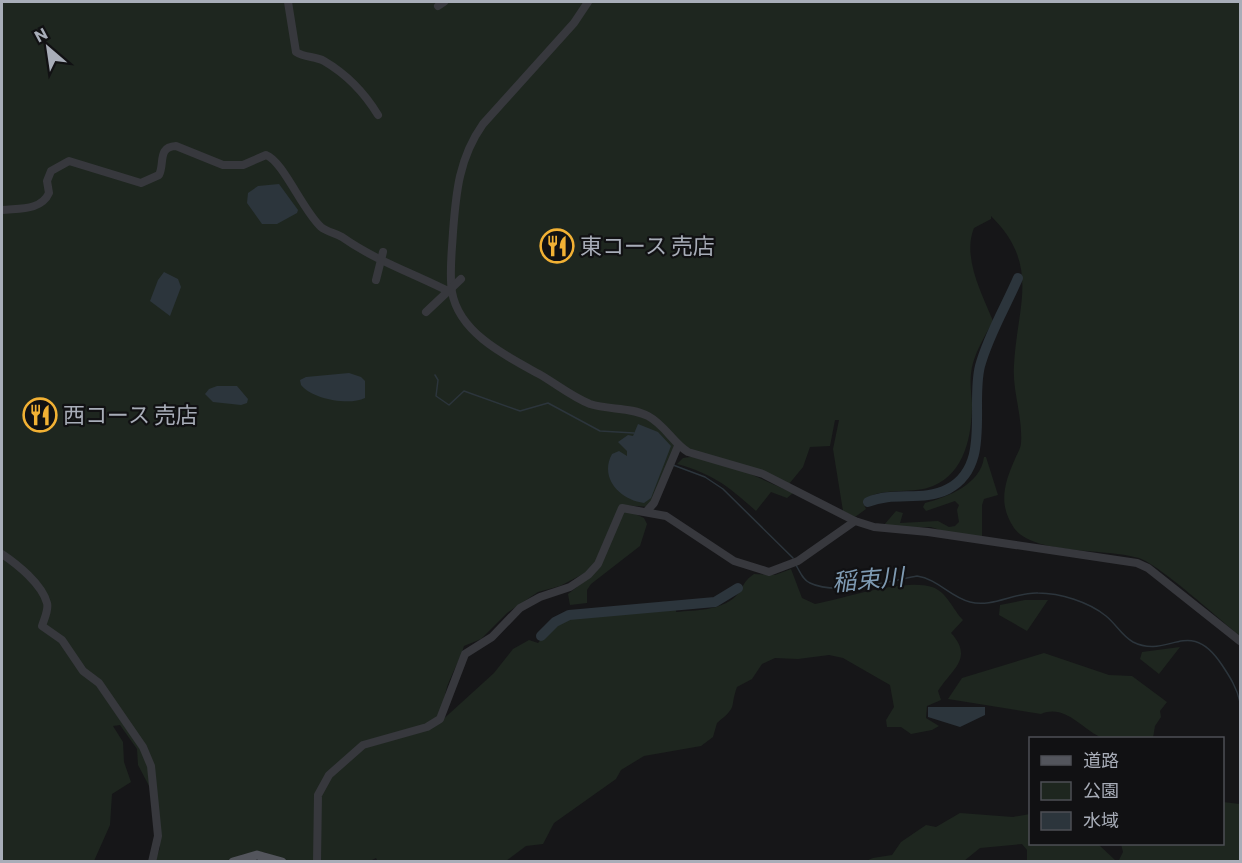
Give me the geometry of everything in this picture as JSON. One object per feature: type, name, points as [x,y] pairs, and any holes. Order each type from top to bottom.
[{"type":"main road","points":[[233,861],[257,855],[282,861]]},
{"type":"street","points":[[288,2],[293,45],[297,52],[322,60],[341,72],[363,91],[378,115]]},
{"type":"street","points":[[588,2],[574,23],[483,124],[465,155],[456,193],[452,293],[466,321],[492,349],[588,403],[645,414],[672,436],[678,446],[688,452],[763,474],[855,521],[874,527],[928,532],[1063,554],[1137,563],[1148,568],[1240,641]]},
{"type":"street","points":[[2,210],[34,207],[43,202],[49,194],[47,181],[51,171],[69,161],[141,183],[159,175],[163,152],[169,147],[176,146],[224,165],[243,165],[266,155],[275,160],[298,199],[322,227],[383,264],[413,274],[452,293]]},
{"type":"street","points":[[376,280],[383,252]]},
{"type":"street","points":[[426,312],[461,279]]},
{"type":"street","points":[[646,512],[654,503],[678,446]]},
{"type":"street","points":[[317,861],[318,795],[329,775],[363,745],[427,727],[440,719],[468,650],[492,637],[519,608],[570,587],[588,575],[598,564],[622,508],[671,518],[741,565],[769,572],[795,563],[855,521]]},
{"type":"street","points":[[2,554],[18,565],[42,593],[48,607],[42,626],[62,640],[83,671],[99,682],[143,747],[150,766],[158,836],[152,861]]},
{"type":"green space","points":[[2,2],[1240,2],[1240,636],[1161,571],[1139,558],[1037,543],[1024,537],[1014,528],[1006,511],[1004,494],[1021,443],[1014,365],[1021,305],[1021,269],[1016,252],[1006,234],[991,216],[991,219],[974,228],[970,251],[975,275],[993,321],[979,347],[972,368],[972,416],[968,440],[959,463],[944,480],[926,488],[870,496],[863,503],[866,509],[855,517],[843,511],[833,449],[839,420],[835,420],[830,446],[810,447],[803,467],[789,484],[699,455],[680,444],[650,507],[620,505],[595,562],[585,573],[560,586],[538,592],[507,613],[481,639],[464,646],[440,711],[431,723],[362,742],[320,784],[316,861],[287,861],[264,852],[244,854],[227,861],[155,861],[160,848],[157,801],[138,765],[137,749],[120,725],[113,726],[123,742],[124,762],[131,782],[112,794],[110,825],[94,861],[2,862]]},
{"type":"green space","points":[[697,456],[746,472],[793,493],[787,498],[771,492],[756,511],[720,482],[701,472],[677,464],[683,458]]},
{"type":"green space","points":[[986,457],[998,495],[984,499],[982,537],[952,534],[931,527],[905,528],[884,525],[896,511],[903,513],[900,523],[938,521],[949,527],[955,526],[959,522],[957,510],[959,505],[955,501],[926,511],[923,507],[925,503],[953,493],[970,482],[977,475]]},
{"type":"green space","points":[[629,511],[644,518],[647,524],[640,546],[591,584],[587,590],[587,603],[570,605],[568,594],[591,576],[623,512]]},
{"type":"green space","points":[[791,569],[802,598],[815,604],[906,585],[932,587],[946,597],[963,620],[951,633],[958,642],[961,657],[938,691],[941,700],[927,706],[926,718],[939,726],[932,730],[911,734],[901,727],[887,727],[886,720],[894,707],[890,685],[843,658],[829,655],[798,659],[775,658],[762,664],[752,679],[737,687],[731,710],[717,723],[713,737],[701,746],[644,756],[621,770],[616,779],[554,823],[543,844],[526,846],[506,861],[378,862],[376,858],[370,861],[320,862],[320,801],[326,781],[361,748],[439,723],[494,673],[513,649],[529,640],[538,643],[557,622],[573,616],[676,608],[676,612],[723,605],[736,596],[754,574],[775,575]]},
{"type":"green space","points":[[1025,600],[1048,600],[1027,631],[999,615],[1000,605]]},
{"type":"green space","points":[[1180,647],[1159,674],[1140,659],[1142,652]]},
{"type":"green space","points":[[1044,653],[1109,675],[1132,676],[1167,702],[1160,711],[1161,717],[1155,726],[1153,737],[1100,737],[1072,718],[1058,712],[1041,714],[948,699],[962,678]]},
{"type":"green space","points":[[1224,802],[1240,804],[1240,861],[1027,861],[1027,850],[1022,844],[980,848],[964,861],[866,861],[892,855],[901,842],[926,825],[936,827],[960,813],[1013,817],[1029,814],[1029,845],[1099,845],[1115,860],[1119,860],[1123,852],[1121,845],[1224,845]]},
{"type":"water","points":[[279,184],[298,210],[297,213],[277,224],[262,224],[247,203],[248,193],[258,186]]},
{"type":"water","points":[[164,272],[178,279],[181,287],[170,316],[150,301],[158,280]]},
{"type":"water","points":[[349,373],[365,381],[365,398],[350,401],[331,400],[306,390],[300,380],[306,377]]},
{"type":"water","points":[[217,386],[237,386],[248,399],[247,403],[241,405],[213,402],[205,394],[209,389]]},
{"type":"water","points":[[638,424],[658,432],[671,446],[651,498],[644,503],[620,493],[610,479],[608,471],[612,454],[619,451],[627,456],[627,451],[618,442],[628,435],[633,436]]},
{"type":"water","points":[[928,707],[985,707],[985,715],[960,727],[928,717]]},
{"type":"waterway","points":[[868,502],[888,497],[938,493],[962,479],[970,466],[975,450],[978,382],[983,355],[1018,278]]},
{"type":"waterway","points":[[435,375],[438,380],[436,396],[449,405],[464,391],[520,411],[548,403],[600,431],[634,433]]},
{"type":"waterway","name":"稲束川","points":[[673,465],[705,477],[723,489],[793,558]]},
{"type":"waterway","name":"稲束川","points":[[796,565],[805,580],[821,587],[848,588],[917,576],[970,602],[995,602],[1029,593],[1047,593],[1074,599],[1091,606],[1110,619],[1133,642],[1146,646],[1189,640],[1199,643],[1210,650],[1222,665],[1235,687],[1240,702]]},
{"type":"waterway","points":[[541,636],[555,622],[569,615],[715,602],[738,588]]},
{"type":"place","name":"東コース 売店","points":[[557,246]]},
{"type":"place","name":"西コース 売店","points":[[40,415]]}]
